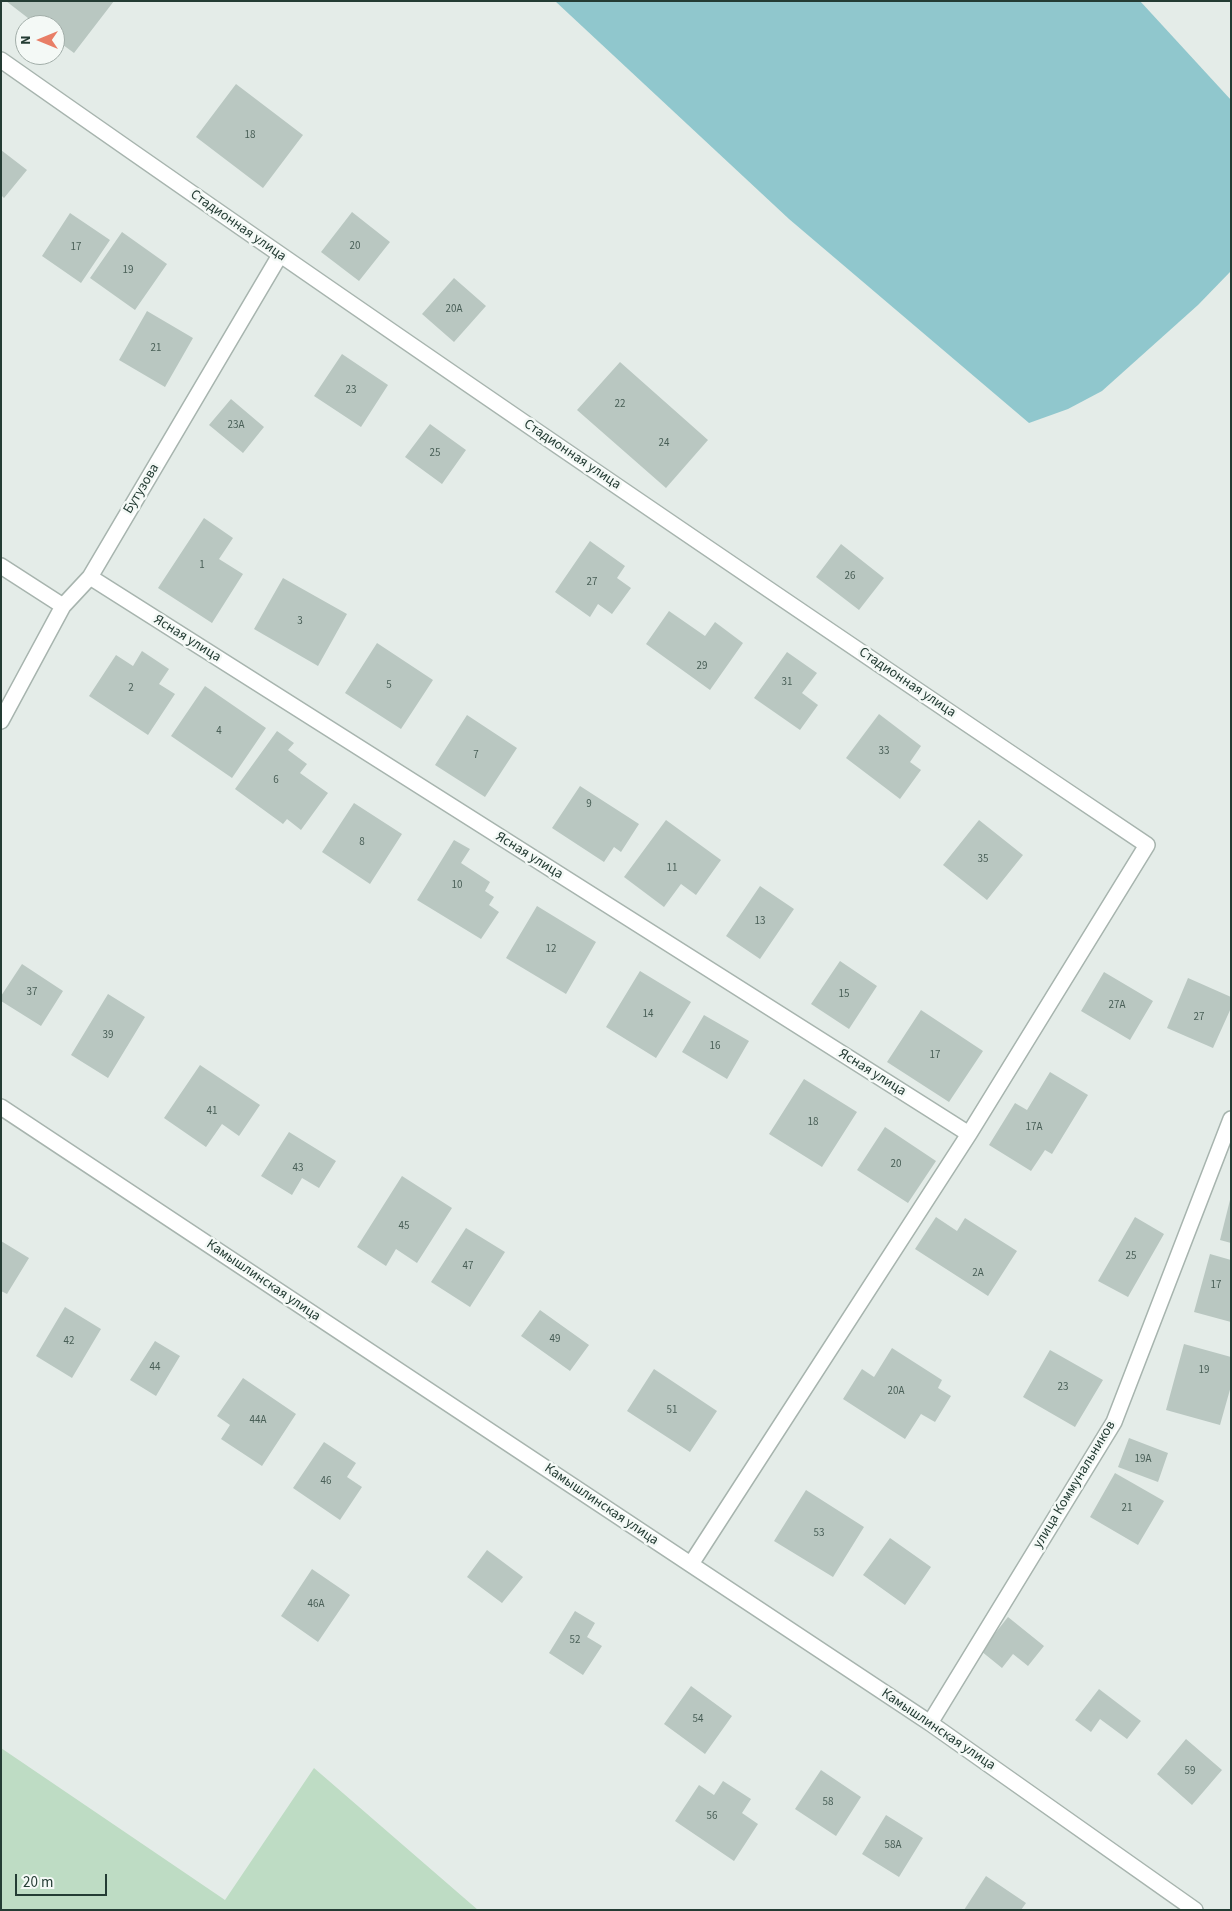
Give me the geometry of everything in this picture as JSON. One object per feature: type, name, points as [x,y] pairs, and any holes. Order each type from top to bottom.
[{"type":"street","name":"Стадионная улица","points":[[1,60],[280,255],[912,687],[1147,845],[969,1134]]},
{"type":"street","name":"Бутузова","points":[[1,721],[63,606],[90,577],[280,255]]},
{"type":"street","points":[[1,566],[63,606]]},
{"type":"street","name":"Ясная улица","points":[[90,577],[969,1134]]},
{"type":"street","name":"Камышлинская улица","points":[[1,1108],[930,1723],[1195,1910]]},
{"type":"street","name":"улица Коммунальников","points":[[930,1723],[1114,1422],[1231,1118]]},
{"type":"street","points":[[691,1564],[969,1134]]},
{"type":"green space","points":[[1,1748],[225,1900],[314,1768],[478,1910],[1,1910]]},
{"type":"water","points":[[555,1],[1140,1],[1231,100],[1231,271],[1198,305],[1102,391],[1068,409],[1029,423],[789,219]]},
{"type":"building","points":[[6,1],[114,1],[74,53],[65,46],[65,15],[24,15]]},
{"type":"building","points":[[236,84],[303,135],[263,188],[196,137]]},
{"type":"building","points":[[1,150],[27,170],[4,198],[1,195]]},
{"type":"building","points":[[352,212],[390,242],[359,281],[321,252]]},
{"type":"building","points":[[70,213],[110,240],[81,283],[42,256]]},
{"type":"building","points":[[122,232],[167,264],[135,310],[90,278]]},
{"type":"building","points":[[454,278],[486,306],[454,342],[422,314]]},
{"type":"building","points":[[147,311],[193,338],[165,387],[119,360]]},
{"type":"building","points":[[342,354],[388,385],[361,427],[314,396]]},
{"type":"building","points":[[620,362],[708,440],[666,488],[577,410]]},
{"type":"building","points":[[231,399],[264,427],[243,453],[209,425]]},
{"type":"building","points":[[430,424],[466,450],[442,484],[405,457]]},
{"type":"building","points":[[204,518],[233,538],[219,559],[243,574],[212,623],[158,588]]},
{"type":"building","points":[[590,541],[625,566],[617,578],[631,588],[612,614],[598,604],[590,617],[555,592]]},
{"type":"building","points":[[841,544],[884,578],[859,610],[816,577]]},
{"type":"building","points":[[283,578],[347,614],[318,666],[254,629]]},
{"type":"building","points":[[669,611],[705,636],[715,622],[743,643],[710,690],[646,644]]},
{"type":"building","points":[[377,643],[433,680],[401,729],[345,693]]},
{"type":"building","points":[[142,651],[169,669],[159,684],[175,694],[148,735],[89,696],[116,655],[133,666]]},
{"type":"building","points":[[787,652],[817,673],[802,693],[818,705],[800,730],[754,698]]},
{"type":"building","points":[[205,686],[266,728],[232,778],[171,736]]},
{"type":"building","points":[[879,714],[921,746],[910,762],[921,770],[900,799],[846,758]]},
{"type":"building","points":[[467,715],[517,748],[485,797],[435,765]]},
{"type":"building","points":[[277,731],[294,743],[288,750],[307,764],[300,773],[328,793],[301,830],[287,819],[283,824],[235,789]]},
{"type":"building","points":[[580,786],[639,824],[621,852],[614,847],[604,862],[552,828]]},
{"type":"building","points":[[354,803],[402,834],[370,884],[322,852]]},
{"type":"building","points":[[666,820],[721,860],[696,895],[681,884],[664,907],[624,877]]},
{"type":"building","points":[[979,820],[1023,855],[987,900],[943,865]]},
{"type":"building","points":[[454,840],[470,849],[461,863],[490,882],[485,891],[494,897],[489,905],[499,912],[481,939],[417,900]]},
{"type":"building","points":[[760,886],[794,909],[760,959],[726,936]]},
{"type":"building","points":[[537,906],[596,942],[566,994],[506,958]]},
{"type":"building","points":[[840,961],[877,986],[849,1029],[811,1004]]},
{"type":"building","points":[[22,964],[63,991],[41,1026],[1,1001],[1,996]]},
{"type":"building","points":[[640,971],[691,1002],[656,1058],[606,1027]]},
{"type":"building","points":[[1104,972],[1153,1001],[1130,1040],[1081,1011]]},
{"type":"building","points":[[1188,978],[1231,997],[1231,1008],[1213,1048],[1167,1028]]},
{"type":"building","points":[[108,994],[145,1017],[108,1078],[71,1055]]},
{"type":"building","points":[[921,1010],[983,1051],[949,1102],[887,1062]]},
{"type":"building","points":[[704,1015],[749,1041],[727,1079],[682,1052]]},
{"type":"building","points":[[200,1065],[260,1105],[239,1136],[222,1124],[206,1147],[164,1118]]},
{"type":"building","points":[[1050,1072],[1088,1095],[1052,1154],[1045,1150],[1031,1171],[989,1145],[1015,1103],[1027,1110]]},
{"type":"building","points":[[804,1079],[857,1112],[822,1167],[769,1134]]},
{"type":"building","points":[[885,1127],[936,1161],[908,1203],[857,1170]]},
{"type":"building","points":[[289,1132],[336,1161],[319,1188],[302,1178],[292,1195],[261,1176]]},
{"type":"building","points":[[402,1176],[452,1208],[417,1263],[396,1249],[386,1266],[357,1247]]},
{"type":"building","points":[[1231,1200],[1231,1243],[1220,1240]]},
{"type":"building","points":[[936,1217],[957,1231],[965,1218],[1017,1251],[988,1296],[915,1249]]},
{"type":"building","points":[[1135,1217],[1164,1234],[1128,1297],[1098,1281]]},
{"type":"building","points":[[466,1228],[505,1252],[470,1307],[431,1282]]},
{"type":"building","points":[[1,1241],[29,1258],[7,1294],[1,1291]]},
{"type":"building","points":[[1210,1254],[1231,1260],[1231,1322],[1194,1312]]},
{"type":"building","points":[[65,1307],[101,1329],[72,1378],[36,1356]]},
{"type":"building","points":[[540,1310],[589,1345],[570,1371],[521,1336]]},
{"type":"building","points":[[155,1341],[180,1356],[156,1396],[130,1380]]},
{"type":"building","points":[[1184,1344],[1231,1357],[1231,1386],[1220,1425],[1166,1410]]},
{"type":"building","points":[[892,1348],[942,1380],[938,1388],[951,1396],[935,1422],[921,1414],[905,1439],[843,1399],[862,1369],[874,1377]]},
{"type":"building","points":[[1050,1350],[1103,1380],[1075,1427],[1023,1397]]},
{"type":"building","points":[[654,1369],[717,1411],[690,1452],[627,1411]]},
{"type":"building","points":[[243,1378],[296,1414],[262,1466],[221,1439],[230,1425],[217,1416]]},
{"type":"building","points":[[1129,1438],[1168,1453],[1158,1482],[1118,1467]]},
{"type":"building","points":[[324,1442],[356,1463],[347,1477],[362,1487],[340,1520],[293,1488]]},
{"type":"building","points":[[1115,1473],[1164,1501],[1138,1545],[1090,1517]]},
{"type":"building","points":[[806,1490],[864,1527],[833,1577],[774,1541]]},
{"type":"building","points":[[890,1538],[931,1567],[905,1605],[863,1575]]},
{"type":"building","points":[[487,1550],[523,1577],[502,1603],[467,1577]]},
{"type":"building","points":[[312,1569],[350,1595],[318,1642],[281,1616]]},
{"type":"building","points":[[575,1611],[595,1623],[587,1637],[602,1646],[583,1675],[549,1653]]},
{"type":"building","points":[[1008,1617],[1044,1646],[1028,1666],[1013,1654],[1002,1668],[981,1651]]},
{"type":"building","points":[[691,1686],[732,1716],[705,1754],[664,1724]]},
{"type":"building","points":[[1099,1689],[1141,1721],[1127,1739],[1100,1719],[1091,1732],[1075,1720]]},
{"type":"building","points":[[1186,1739],[1222,1770],[1192,1805],[1157,1774]]},
{"type":"building","points":[[821,1770],[861,1797],[836,1836],[795,1809]]},
{"type":"building","points":[[723,1781],[751,1799],[742,1813],[758,1824],[734,1861],[675,1821],[699,1785],[714,1795]]},
{"type":"building","points":[[886,1815],[923,1838],[899,1877],[862,1854]]},
{"type":"building","points":[[986,1876],[1026,1903],[1021,1910],[964,1910]]}]
